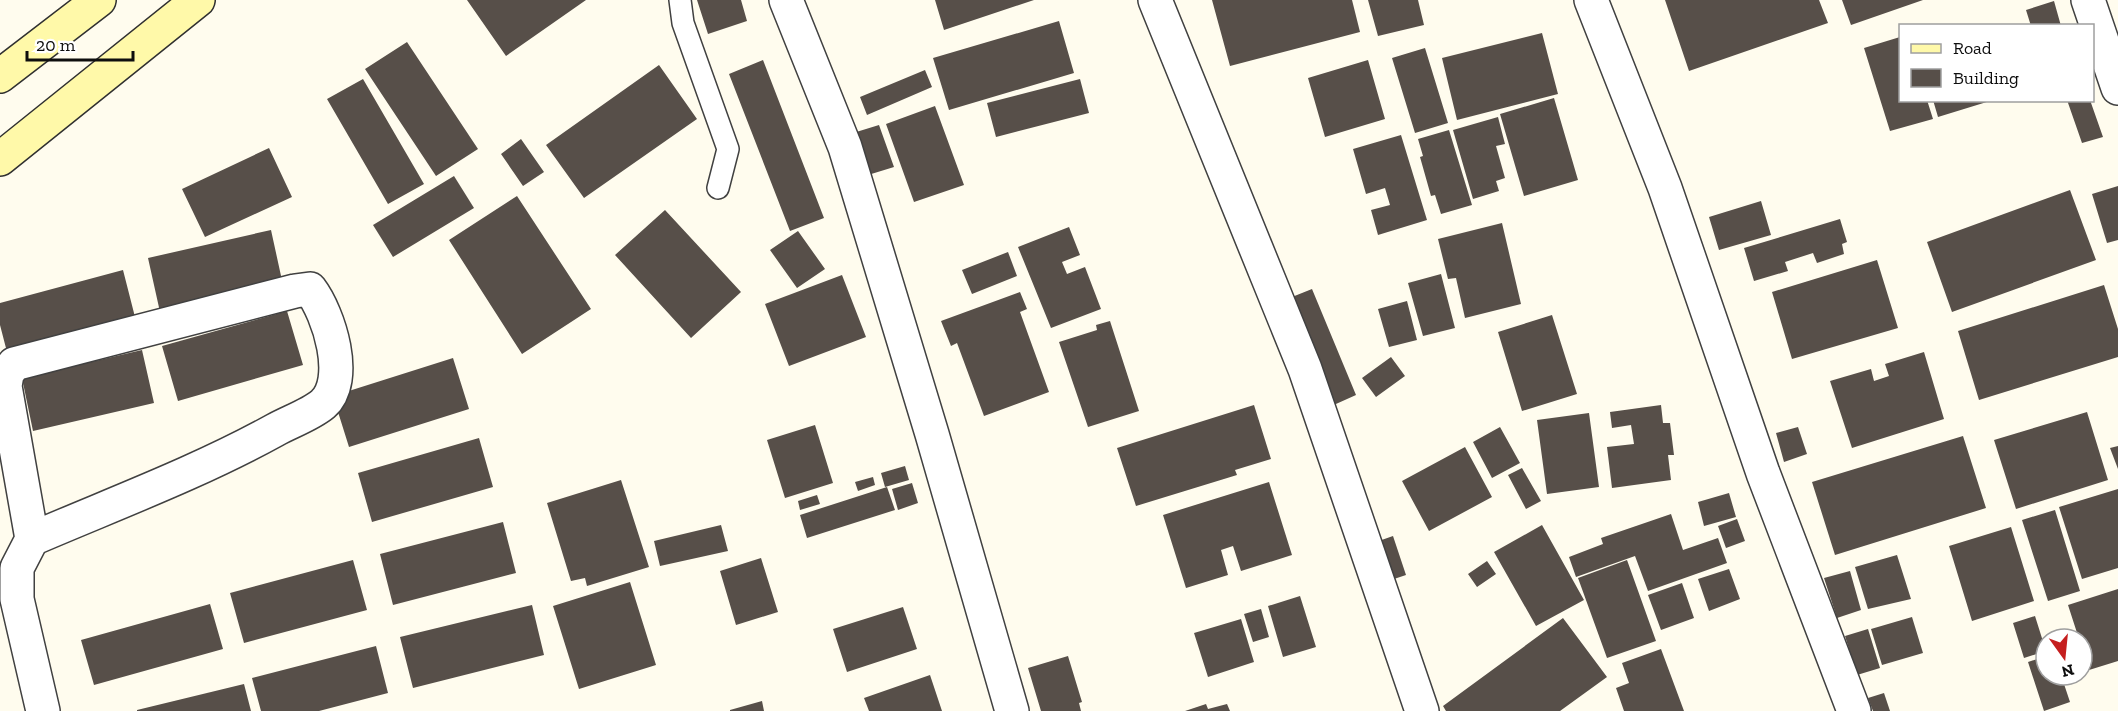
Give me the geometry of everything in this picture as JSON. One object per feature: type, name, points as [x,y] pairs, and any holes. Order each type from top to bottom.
[{"type":"main road","points":[[0,76],[99,0]]},
{"type":"main road","points":[[0,159],[198,0]]},
{"type":"street","points":[[786,0],[845,147],[932,434],[1012,711]]},
{"type":"street","points":[[1155,0],[1305,369],[1422,711]]},
{"type":"street","points":[[1591,0],[1665,188],[1763,473],[1854,711]]},
{"type":"street","points":[[2088,0],[2118,88]]},
{"type":"street","points":[[32,539],[243,448],[324,404],[334,385],[335,344],[321,303],[310,289],[14,364],[7,374],[5,386],[32,539],[17,568],[17,599],[43,711]]},
{"type":"lane","points":[[680,0],[683,22],[728,149],[718,188]]},
{"type":"building","points":[[467,0],[586,0],[506,56]]},
{"type":"building","points":[[697,0],[741,0],[747,21],[708,34]]},
{"type":"building","points":[[935,0],[1034,0],[944,30]]},
{"type":"building","points":[[1212,0],[1352,0],[1360,32],[1230,66]]},
{"type":"building","points":[[1368,0],[1418,0],[1424,25],[1378,36]]},
{"type":"building","points":[[1665,0],[1819,0],[1828,23],[1689,71]]},
{"type":"building","points":[[1842,0],[1923,0],[1851,25]]},
{"type":"building","points":[[2054,1],[2060,24],[2030,24],[2026,10]]},
{"type":"building","points":[[1059,21],[1074,73],[949,110],[933,58]]},
{"type":"building","points":[[1542,33],[1558,94],[1457,120],[1442,58]]},
{"type":"building","points":[[1899,37],[1899,102],[1928,102],[1933,119],[1890,131],[1864,48]]},
{"type":"building","points":[[407,42],[478,149],[436,176],[365,69]]},
{"type":"building","points":[[1425,48],[1448,123],[1415,133],[1392,58]]},
{"type":"building","points":[[763,60],[824,218],[790,231],[729,74]]},
{"type":"building","points":[[1368,60],[1385,119],[1325,137],[1308,78]]},
{"type":"building","points":[[659,65],[697,119],[584,198],[546,145]]},
{"type":"building","points":[[925,70],[932,87],[867,115],[860,97]]},
{"type":"building","points":[[363,79],[424,184],[388,204],[327,99]]},
{"type":"building","points":[[1080,79],[1089,113],[996,137],[987,103]]},
{"type":"building","points":[[1554,98],[1578,180],[1524,196],[1500,114]]},
{"type":"building","points":[[1934,102],[1987,102],[1938,117]]},
{"type":"building","points":[[2068,102],[2091,102],[2103,137],[2082,143]]},
{"type":"building","points":[[935,106],[964,185],[914,202],[886,124]]},
{"type":"building","points":[[1498,117],[1505,144],[1496,146],[1505,178],[1496,181],[1499,191],[1473,199],[1453,130]]},
{"type":"building","points":[[879,125],[894,167],[868,175],[853,133]]},
{"type":"building","points":[[1449,130],[1472,205],[1441,214],[1435,195],[1431,196],[1420,157],[1423,156],[1418,139]]},
{"type":"building","points":[[1401,135],[1427,220],[1378,235],[1371,210],[1390,205],[1385,188],[1366,194],[1353,149]]},
{"type":"building","points":[[521,139],[544,172],[523,186],[501,154]]},
{"type":"building","points":[[269,148],[292,197],[205,237],[182,189]]},
{"type":"building","points":[[454,176],[474,208],[393,257],[373,225]]},
{"type":"building","points":[[2118,186],[2118,240],[2107,243],[2092,194]]},
{"type":"building","points":[[2070,190],[2096,260],[1952,312],[1927,242]]},
{"type":"building","points":[[517,196],[591,309],[522,354],[449,240]]},
{"type":"building","points":[[1761,201],[1771,235],[1719,250],[1709,217]]},
{"type":"building","points":[[665,210],[741,292],[691,338],[615,255]]},
{"type":"building","points":[[1840,219],[1847,242],[1842,244],[1844,254],[1817,263],[1813,253],[1785,262],[1788,271],[1754,281],[1744,248]]},
{"type":"building","points":[[1502,223],[1521,304],[1465,318],[1456,278],[1448,279],[1438,239]]},
{"type":"building","points":[[1069,227],[1080,255],[1062,262],[1067,274],[1085,267],[1101,309],[1051,328],[1018,247]]},
{"type":"building","points":[[271,230],[283,285],[160,312],[148,258]]},
{"type":"building","points":[[798,231],[825,269],[797,288],[770,250]]},
{"type":"building","points":[[1008,252],[1017,276],[972,294],[962,270]]},
{"type":"building","points":[[1877,260],[1898,328],[1792,359],[1772,292]]},
{"type":"building","points":[[123,270],[135,317],[7,352],[0,325],[0,303]]},
{"type":"building","points":[[1441,274],[1455,328],[1423,336],[1408,283]]},
{"type":"building","points":[[842,275],[866,337],[789,366],[765,304]]},
{"type":"building","points":[[2104,285],[2118,329],[2118,357],[1979,400],[1958,331]]},
{"type":"building","points":[[1312,289],[1356,395],[1327,408],[1282,301]]},
{"type":"building","points":[[1020,292],[1027,309],[1020,312],[1049,392],[984,416],[957,343],[951,346],[941,321]]},
{"type":"building","points":[[1407,301],[1417,340],[1389,347],[1378,309]]},
{"type":"building","points":[[287,311],[303,365],[178,401],[162,346]]},
{"type":"building","points":[[1552,315],[1577,394],[1522,411],[1498,332]]},
{"type":"building","points":[[1110,321],[1139,411],[1088,427],[1059,342],[1097,330],[1096,325]]},
{"type":"building","points":[[142,350],[154,403],[33,431],[22,378]]},
{"type":"building","points":[[1924,352],[1944,419],[1852,448],[1830,381],[1871,369],[1874,381],[1889,376],[1885,364]]},
{"type":"building","points":[[1391,357],[1405,376],[1376,397],[1362,378]]},
{"type":"building","points":[[453,358],[469,409],[349,447],[333,396]]},
{"type":"building","points":[[1254,405],[1271,459],[1235,470],[1237,475],[1136,506],[1117,448]]},
{"type":"building","points":[[1661,405],[1663,423],[1670,423],[1674,455],[1668,455],[1671,480],[1612,488],[1607,447],[1634,444],[1631,425],[1612,428],[1610,412]]},
{"type":"building","points":[[2087,412],[2108,480],[2016,509],[1994,440]]},
{"type":"building","points":[[1589,413],[1599,487],[1547,494],[1537,420]]},
{"type":"building","points":[[815,425],[833,483],[785,498],[767,440]]},
{"type":"building","points":[[1500,427],[1520,463],[1492,478],[1473,442]]},
{"type":"building","points":[[1798,427],[1807,454],[1784,462],[1776,433]]},
{"type":"building","points":[[1963,436],[1986,508],[1835,555],[1812,482]]},
{"type":"building","points":[[479,438],[493,487],[372,522],[358,473]]},
{"type":"building","points":[[2118,446],[2118,469],[2110,448]]},
{"type":"building","points":[[1465,447],[1492,497],[1429,531],[1402,481]]},
{"type":"building","points":[[905,466],[909,480],[885,487],[881,473]]},
{"type":"building","points":[[1522,468],[1541,501],[1526,509],[1508,475]]},
{"type":"building","points":[[873,477],[875,485],[858,491],[855,482]]},
{"type":"building","points":[[621,480],[649,567],[587,586],[585,578],[571,581],[547,503]]},
{"type":"building","points":[[1269,482],[1292,555],[1241,571],[1233,546],[1221,550],[1228,575],[1186,588],[1163,515]]},
{"type":"building","points":[[912,483],[918,503],[898,510],[892,489]]},
{"type":"building","points":[[887,487],[895,510],[807,538],[800,515]]},
{"type":"building","points":[[2118,489],[2118,568],[2082,579],[2059,507]]},
{"type":"building","points":[[1729,493],[1736,517],[1704,526],[1698,502]]},
{"type":"building","points":[[817,495],[820,504],[800,510],[798,501]]},
{"type":"building","points":[[2055,510],[2080,591],[2048,601],[2022,520]]},
{"type":"building","points":[[1671,514],[1683,550],[1718,538],[1727,563],[1648,591],[1635,556],[1576,577],[1569,557],[1603,544],[1601,538]]},
{"type":"building","points":[[1737,519],[1745,541],[1726,548],[1718,526]]},
{"type":"building","points":[[503,522],[516,573],[393,605],[380,554]]},
{"type":"building","points":[[721,525],[728,551],[660,566],[654,541]]},
{"type":"building","points":[[1542,525],[1584,600],[1536,626],[1494,552]]},
{"type":"building","points":[[2011,527],[2034,601],[1972,621],[1949,546]]},
{"type":"building","points":[[1393,536],[1406,575],[1391,580],[1373,543]]},
{"type":"building","points":[[1897,555],[1911,599],[1868,609],[1855,567]]},
{"type":"building","points":[[761,558],[778,612],[736,625],[720,571]]},
{"type":"building","points":[[353,560],[367,610],[244,643],[230,593]]},
{"type":"building","points":[[1627,560],[1656,641],[1607,658],[1578,578]]},
{"type":"building","points":[[1487,561],[1496,574],[1477,587],[1468,574]]},
{"type":"building","points":[[1729,569],[1740,599],[1709,611],[1698,579]]},
{"type":"building","points":[[1850,571],[1861,610],[1837,618],[1824,578]]},
{"type":"building","points":[[630,582],[656,665],[579,689],[553,606]]},
{"type":"building","points":[[1682,583],[1694,618],[1661,630],[1648,595]]},
{"type":"building","points":[[2118,589],[2118,661],[2094,668],[2094,627],[2075,627],[2068,605]]},
{"type":"building","points":[[1300,596],[1316,647],[1283,657],[1268,606]]},
{"type":"building","points":[[210,604],[223,649],[94,685],[81,640]]},
{"type":"building","points":[[532,605],[544,655],[413,688],[400,637]]},
{"type":"building","points":[[903,607],[917,649],[847,672],[833,629]]},
{"type":"building","points":[[1261,609],[1269,637],[1253,642],[1244,614]]},
{"type":"building","points":[[2035,616],[2038,627],[2034,627],[2034,655],[2024,658],[2013,623]]},
{"type":"building","points":[[1912,617],[1923,653],[1882,665],[1871,629]]},
{"type":"building","points":[[1563,618],[1607,677],[1560,711],[1446,711],[1443,706]]},
{"type":"building","points":[[1241,619],[1254,662],[1208,677],[1194,633]]},
{"type":"building","points":[[1868,629],[1880,668],[1857,675],[1845,636]]},
{"type":"building","points":[[376,646],[388,693],[319,711],[261,711],[252,678]]},
{"type":"building","points":[[1661,649],[1684,711],[1624,711],[1616,688],[1629,683],[1622,663]]},
{"type":"building","points":[[1068,656],[1082,702],[1079,703],[1081,711],[1041,711],[1028,668]]},
{"type":"building","points":[[2034,660],[2034,680],[2028,662]]},
{"type":"building","points":[[930,675],[942,711],[869,711],[864,698]]},
{"type":"building","points":[[244,684],[251,711],[137,711],[137,710]]},
{"type":"building","points":[[2036,687],[2065,687],[2070,702],[2044,711]]},
{"type":"building","points":[[1884,693],[1890,711],[1873,711],[1868,698]]},
{"type":"building","points":[[762,701],[764,711],[730,711],[730,710]]},
{"type":"building","points":[[1206,704],[1208,709],[1227,704],[1230,711],[1185,711]]}]
